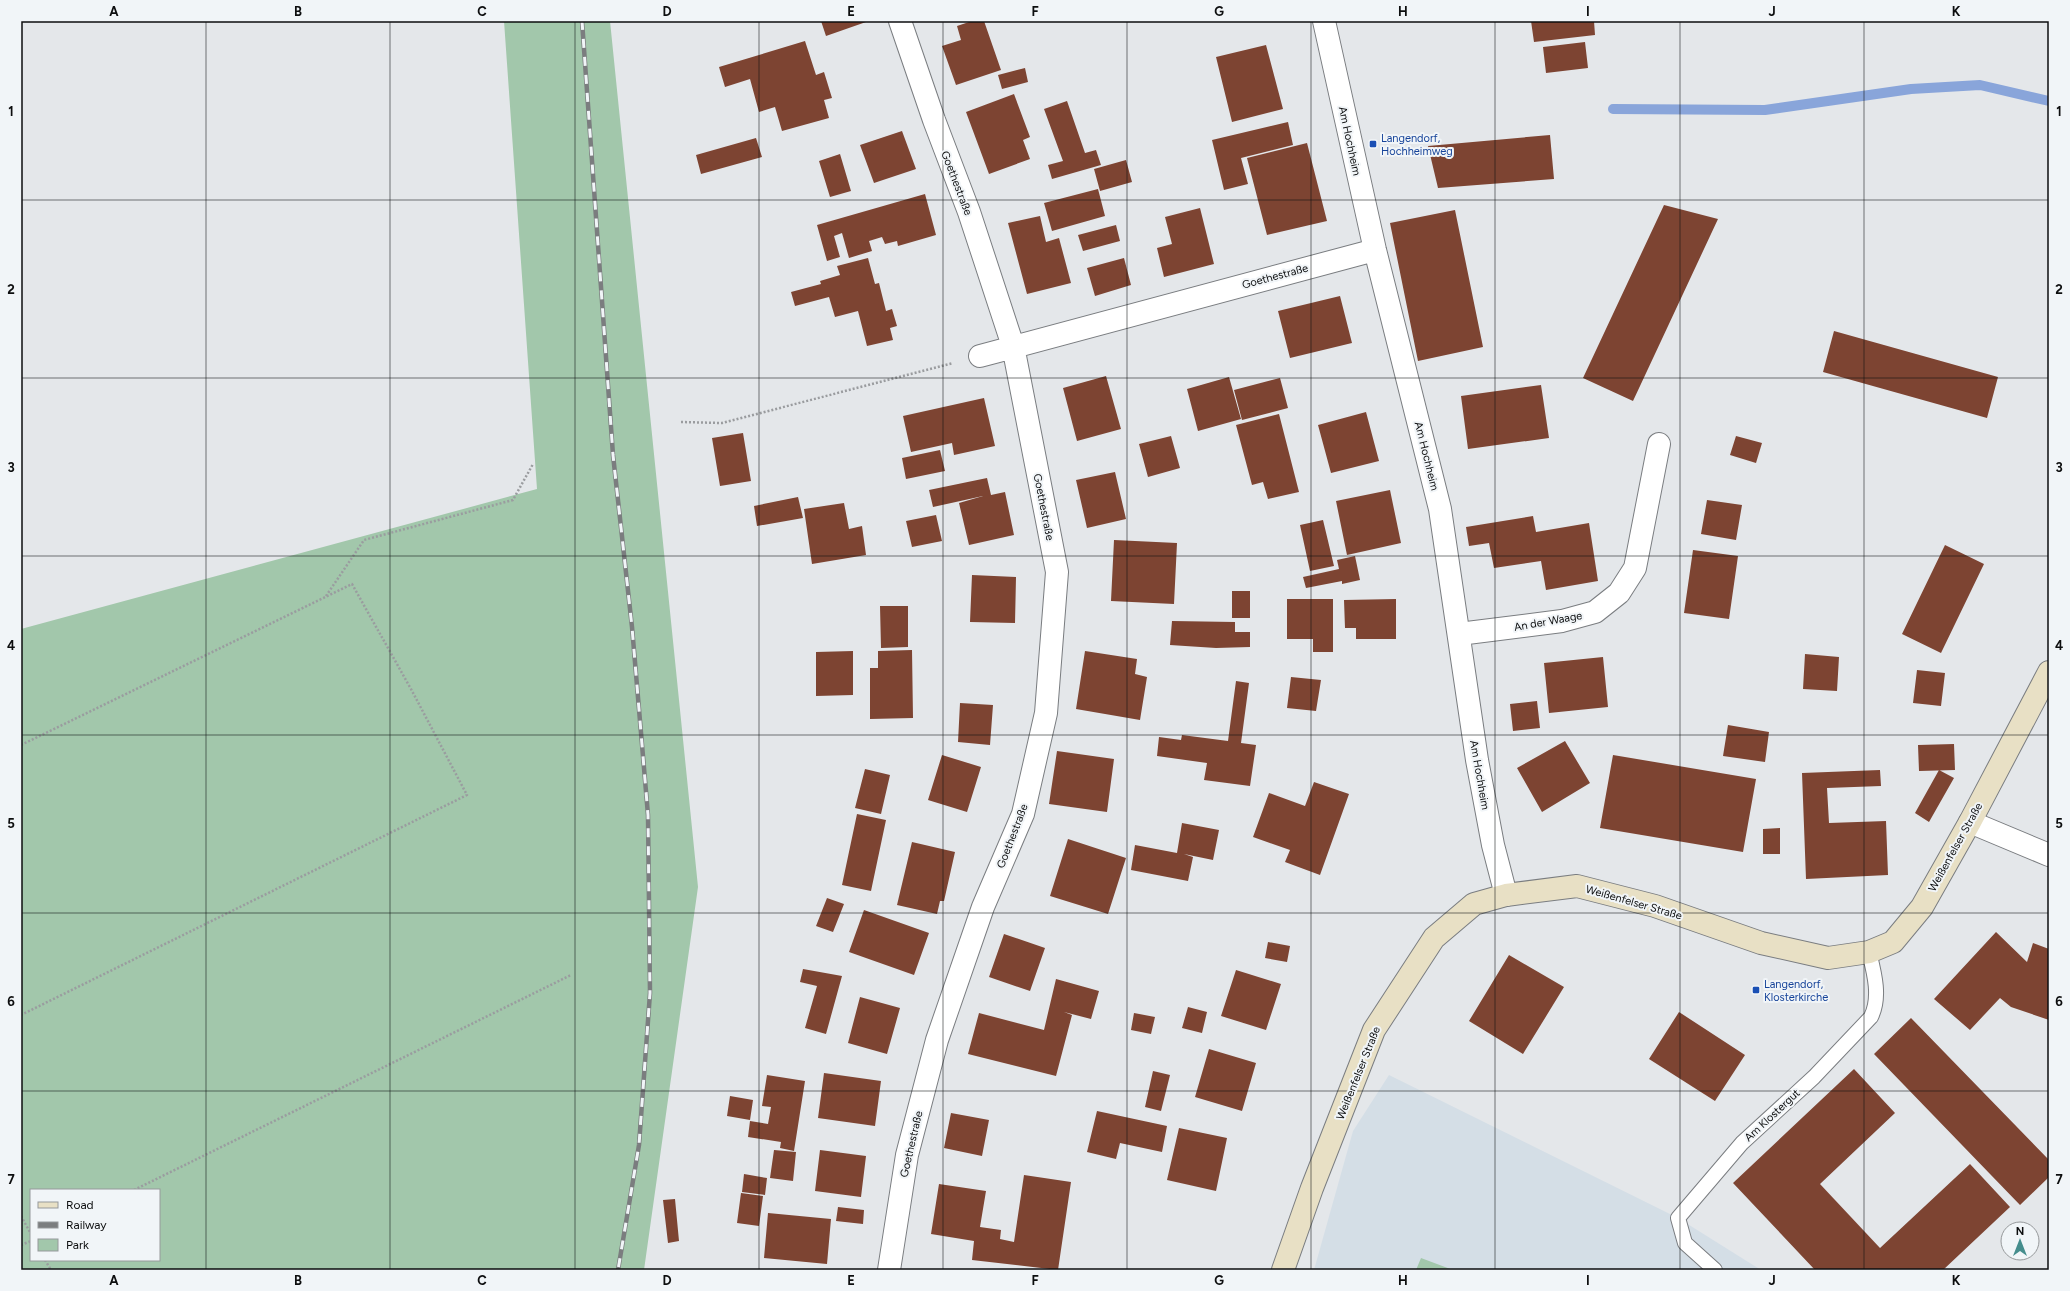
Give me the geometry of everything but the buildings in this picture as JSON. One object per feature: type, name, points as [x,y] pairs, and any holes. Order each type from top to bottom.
[{"type":"street","name":"Goethestraße","points":[[889,1270],[907,1155],[937,1040],[983,908],[1023,814],[1046,713],[1057,572],[1013,346],[969,212],[934,120],[900,21]]},
{"type":"street","name":"Am Hochheim","points":[[1324,21],[1375,250],[1440,509],[1477,760],[1493,845],[1506,895]]},
{"type":"street","name":"Goethestraße","points":[[980,356],[1375,250]]},
{"type":"street","name":"An der Waage","points":[[1459,634],[1562,621],[1595,612],[1619,593],[1635,568],[1659,444]]},
{"type":"street","name":"Weißenfelser Straße","points":[[1283,1270],[1312,1188],[1374,1030],[1434,938],[1474,904],[1506,895],[1576,886],[1654,906],[1761,944],[1828,958],[1869,952],[1893,942],[1922,907],[1970,822],[2049,672]]},
{"type":"street","points":[[1970,822],[2049,855]]},
{"type":"lane","name":"Am Klostergut","points":[[1715,1270],[1685,1243],[1678,1218],[1742,1143],[1814,1077],[1871,1017],[1876,999],[1876,982],[1869,952]]},
{"type":"path","points":[[681,422],[722,423],[980,356]]},
{"type":"path","points":[[326,596],[364,540],[513,500],[533,464]]},
{"type":"path","points":[[21,745],[352,584],[411,689],[467,795],[21,1015]]},
{"type":"path","points":[[136,1189],[571,975]]},
{"type":"path","points":[[21,1216],[30,1232]]},
{"type":"path","points":[[21,1245],[30,1240]]},
{"type":"path","points":[[46,1261],[50,1270]]},
{"type":"shaded area","points":[[1389,1075],[1678,1218],[1761,1270],[1314,1270],[1353,1131]]},
{"type":"green space","points":[[504,21],[610,21],[698,887],[644,1270],[21,1270],[21,629],[537,489]]},
{"type":"green space","points":[[1421,1258],[1453,1270],[1416,1270]]},
{"type":"waterway","points":[[1613,109],[1765,110],[1911,89],[1980,85],[2049,101]]},
{"type":"railway","points":[[582,21],[613,455],[632,627],[648,815],[650,993],[639,1145],[618,1270]]},
{"type":"place","name":"Langendorf, Hochheimweg","points":[[1373,144]]},
{"type":"place","name":"Langendorf, Klosterkirche","points":[[1756,990]]}]
